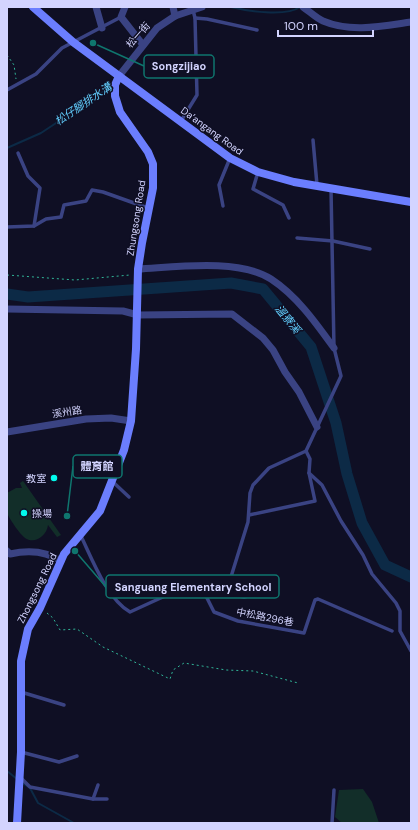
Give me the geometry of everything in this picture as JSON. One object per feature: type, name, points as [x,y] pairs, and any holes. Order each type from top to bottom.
[{"type":"street","name":"Da’angang Road","points":[[33,7],[73,42],[181,120],[230,158],[258,172],[294,182],[411,202]]},
{"type":"street","points":[[96,7],[102,28]]},
{"type":"street","points":[[125,7],[121,17],[143,44]]},
{"type":"street","points":[[174,7],[175,16]]},
{"type":"street","name":"松一街","points":[[119,76],[157,28],[175,16],[202,7]]},
{"type":"street","points":[[303,7],[323,21],[342,26],[361,28],[411,22]]},
{"type":"street","name":"Zhungsong Road","points":[[119,76],[115,96],[120,112],[148,152],[152,164],[153,188],[148,208],[138,274],[138,311]]},
{"type":"street","points":[[138,274],[217,266],[236,267],[270,278],[302,306],[334,348]]},
{"type":"street","points":[[7,309],[232,314],[263,338],[273,350],[285,372],[299,392],[317,427]]},
{"type":"street","name":"Zhongsong Road","points":[[17,823],[21,752],[20,661],[26,635],[61,561],[69,547],[100,511],[113,482],[124,450],[131,421],[138,311]]},
{"type":"street","name":"溪州路","points":[[7,432],[86,419],[111,418],[131,421]]},
{"type":"street","points":[[8,554],[34,552],[54,557],[61,561]]},
{"type":"lane","points":[[181,120],[196,95],[195,18],[193,10]]},
{"type":"lane","points":[[7,90],[17,86],[36,74],[62,48],[121,17]]},
{"type":"lane","points":[[195,18],[207,19],[257,30]]},
{"type":"lane","points":[[313,140],[317,186]]},
{"type":"lane","points":[[18,153],[28,176],[40,188],[34,226]]},
{"type":"lane","points":[[223,206],[219,186],[230,158]]},
{"type":"lane","points":[[258,172],[253,189],[283,205],[290,218]]},
{"type":"lane","points":[[267,592],[244,597],[234,596],[230,586],[230,580],[248,522],[250,493],[253,485],[270,468],[306,451],[340,376],[334,348],[333,241],[330,188]]},
{"type":"lane","points":[[7,227],[34,226],[46,220],[61,217],[64,205],[86,201],[92,190],[103,192],[148,208]]},
{"type":"lane","points":[[297,238],[333,241],[370,249]]},
{"type":"lane","points":[[249,515],[315,501],[309,473],[310,459],[306,451]]},
{"type":"lane","points":[[309,473],[322,485],[341,521],[363,555],[372,574],[396,603],[400,611],[400,631],[411,650]]},
{"type":"lane","points":[[113,482],[129,497]]},
{"type":"lane","name":"中松路296巷","points":[[80,535],[103,581],[119,603],[130,612],[165,596],[188,578],[204,592],[214,612],[238,621],[304,633],[315,600],[318,599],[392,631]]},
{"type":"lane","points":[[20,692],[64,705]]},
{"type":"lane","points":[[21,752],[59,762],[77,756]]},
{"type":"lane","points":[[19,775],[30,787],[93,799],[107,800]]},
{"type":"lane","points":[[93,799],[98,785]]},
{"type":"lane","points":[[332,823],[334,790]]},
{"type":"path","points":[[7,55],[14,65],[17,86]]},
{"type":"path","points":[[7,275],[75,280],[138,274]]},
{"type":"path","points":[[40,608],[53,618],[60,630],[77,629],[103,647],[170,679],[173,670],[179,664],[184,662],[226,670],[253,670],[298,683]]},
{"type":"green space","points":[[23,481],[61,535],[57,537],[48,525],[47,529],[40,538],[36,540],[29,540],[25,538],[15,527],[7,513],[7,493],[16,488],[22,488],[20,483]]},
{"type":"green space","points":[[363,789],[372,802],[379,823],[342,823],[335,817],[339,790]]},
{"type":"waterway","name":"松仔腳排水溝","points":[[231,7],[266,12],[286,12],[300,7]]},
{"type":"waterway","name":"松仔腳排水溝","points":[[7,148],[41,133],[112,86]]},
{"type":"waterway","name":"溫寮溪","points":[[7,294],[28,297],[231,283],[263,289],[311,347],[336,423],[347,474],[362,523],[385,565],[411,577]]},
{"type":"waterway","points":[[7,771],[17,779]]},
{"type":"waterway","points":[[21,782],[30,788],[38,803],[74,823]]},
{"type":"place","name":"Songzijiao","points":[[93,43]]},
{"type":"place","name":"教室","points":[[54,478]]},
{"type":"place","name":"操場","points":[[24,513]]},
{"type":"place","name":"體育館","points":[[67,516]]},
{"type":"place","name":"Sanguang Elementary School","points":[[75,551]]}]
